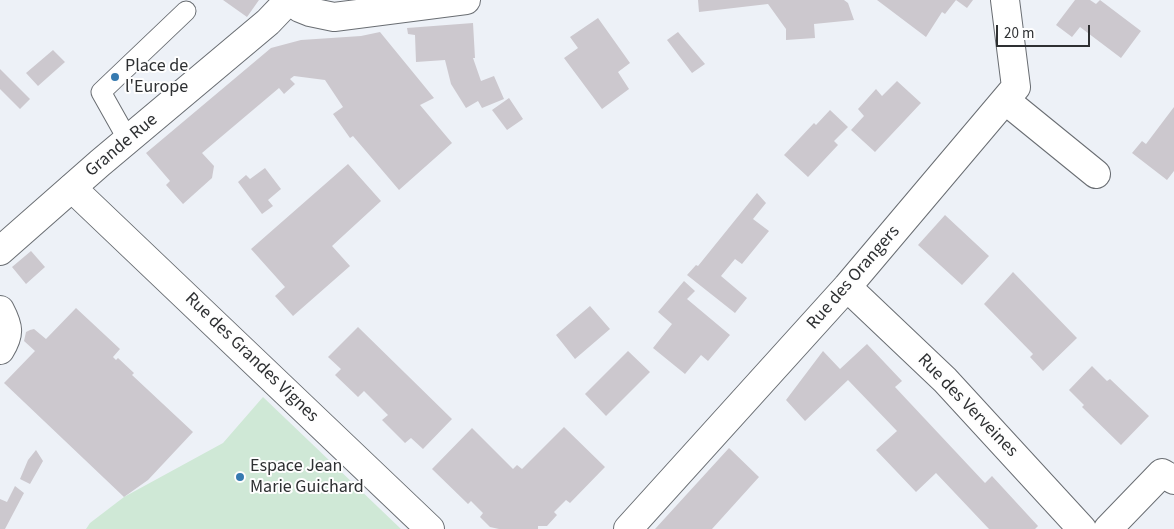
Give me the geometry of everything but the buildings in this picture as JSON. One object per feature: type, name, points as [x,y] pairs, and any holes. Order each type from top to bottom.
[{"type":"street","points":[[289,0],[310,12],[334,17],[466,0]]},
{"type":"street","name":"Grande Rue","points":[[0,251],[268,22],[289,0]]},
{"type":"street","name":"Rue des Orangers","points":[[628,529],[847,287],[1016,87],[1005,0]]},
{"type":"street","points":[[1005,100],[1096,174]]},
{"type":"street","name":"Rue des Grandes Vignes","points":[[72,188],[430,529]]},
{"type":"street","name":"Rue des Verveines","points":[[847,287],[945,380],[1082,529]]},
{"type":"street","points":[[0,310],[8,330],[6,341],[0,350]]},
{"type":"street","points":[[1108,529],[1162,473],[1174,480]]},
{"type":"lane","points":[[128,140],[101,92],[186,11]]},
{"type":"green space","points":[[263,397],[401,529],[86,529],[90,523],[124,497],[223,443]]},
{"type":"place","name":"Place de l'Europe","points":[[115,77]]},
{"type":"place","name":"Espace Jean Marie Guichard","points":[[240,477]]}]
